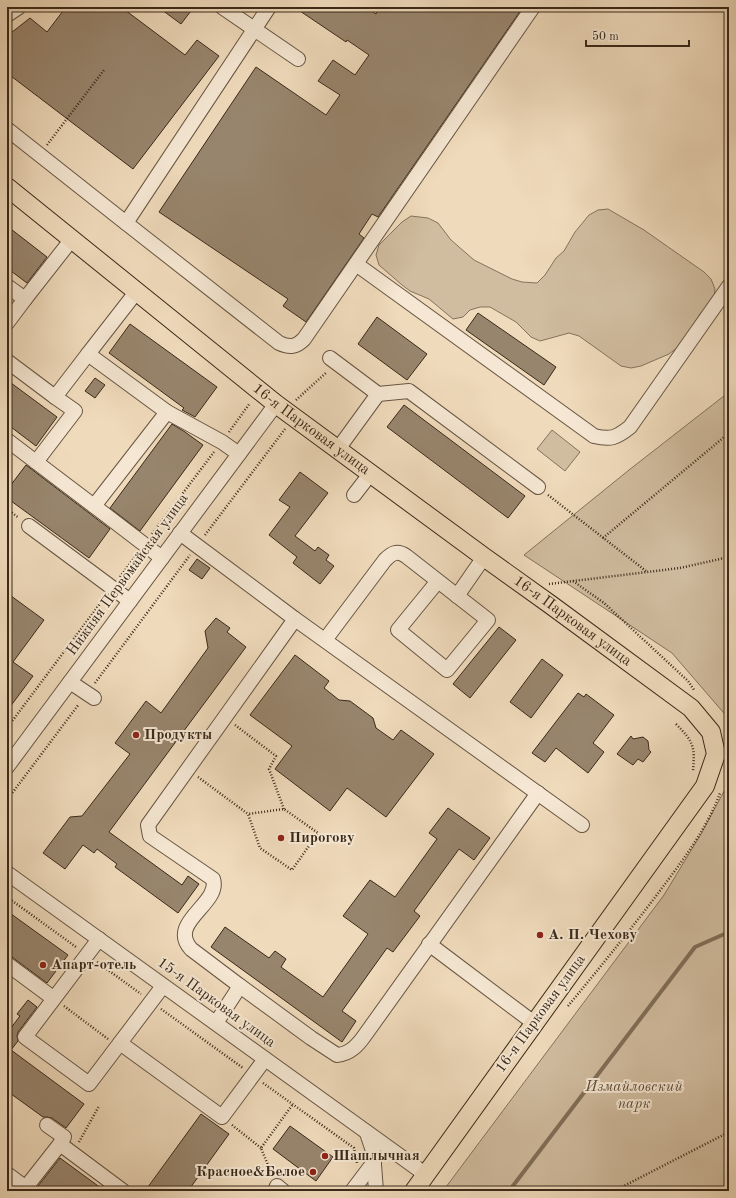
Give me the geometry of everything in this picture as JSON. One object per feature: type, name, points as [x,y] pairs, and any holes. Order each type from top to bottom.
[{"type":"main road","name":"16-я Парковая улица","points":[[7,187],[137,292],[285,403],[338,450],[691,708],[711,732],[716,754],[705,786],[414,1191]]},
{"type":"street","points":[[7,15],[19,7]]},
{"type":"street","points":[[222,7],[298,59]]},
{"type":"street","points":[[126,223],[269,7]]},
{"type":"street","points":[[7,129],[279,343],[287,346],[297,345],[304,339],[533,7]]},
{"type":"street","points":[[7,323],[72,239]]},
{"type":"street","points":[[356,264],[594,436],[606,439],[618,436],[630,427],[729,286]]},
{"type":"street","points":[[7,286],[25,299]]},
{"type":"street","points":[[55,397],[137,292]]},
{"type":"street","points":[[88,354],[167,412],[222,442],[239,454]]},
{"type":"street","points":[[333,360],[378,394],[409,391],[538,487]]},
{"type":"street","points":[[7,361],[75,411],[36,462]]},
{"type":"street","points":[[338,450],[378,394]]},
{"type":"street","name":"Нижняя Первомайская улица","points":[[7,767],[239,454],[285,403]]},
{"type":"street","points":[[94,506],[167,412]]},
{"type":"street","points":[[7,440],[162,558]]},
{"type":"street","points":[[354,495],[371,474]]},
{"type":"street","points":[[29,526],[130,601]]},
{"type":"street","points":[[180,533],[295,619],[582,825]]},
{"type":"street","points":[[324,640],[385,560],[394,552],[398,552],[406,556],[488,620],[447,670],[398,630],[438,581]]},
{"type":"street","points":[[457,596],[484,558]]},
{"type":"street","points":[[295,619],[148,825],[150,836],[213,879],[214,883],[212,890],[186,927],[184,935],[187,944],[191,949],[311,1038],[337,1055],[346,1054],[358,1045],[538,793]]},
{"type":"street","points":[[70,682],[90,696]]},
{"type":"street","name":"15-я Парковая улица","points":[[7,873],[425,1174]]},
{"type":"street","points":[[99,939],[25,1037],[89,1084],[163,986]]},
{"type":"street","points":[[430,944],[534,1024]]},
{"type":"street","points":[[7,964],[53,998]]},
{"type":"street","points":[[216,1023],[240,986]]},
{"type":"street","points":[[119,1045],[222,1117],[265,1059]]},
{"type":"street","points":[[7,1174],[26,1190],[64,1137],[47,1125]]},
{"type":"street","points":[[367,1133],[373,1151],[376,1191]]},
{"type":"street","points":[[60,1144],[123,1191]]},
{"type":"street","points":[[352,1191],[374,1162]]},
{"type":"path","points":[[40,155],[104,70]]},
{"type":"path","points":[[285,403],[333,360]]},
{"type":"path","points":[[7,728],[250,403]]},
{"type":"path","points":[[7,800],[90,696],[196,545],[285,428]]},
{"type":"path","points":[[603,538],[729,433]]},
{"type":"path","points":[[538,487],[647,572]]},
{"type":"path","points":[[542,584],[680,568],[729,557]]},
{"type":"path","points":[[573,581],[604,603],[638,633],[688,681],[697,694]]},
{"type":"path","points":[[188,769],[248,814],[260,848],[292,870],[318,833],[284,809],[269,769],[276,756],[225,717]]},
{"type":"path","points":[[566,1008],[614,950],[683,861],[713,811],[722,790]]},
{"type":"path","points":[[248,814],[284,809]]},
{"type":"path","points":[[53,998],[119,1045]]},
{"type":"path","points":[[261,1148],[293,1104],[354,1148],[359,1170]]},
{"type":"path","points":[[73,1153],[99,1106]]},
{"type":"path","points":[[222,1117],[261,1148],[279,1189]]},
{"type":"path","points":[[614,1191],[729,1132]]},
{"type":"green space","points":[[608,209],[644,230],[704,272],[711,279],[715,289],[714,299],[700,314],[684,341],[677,348],[669,354],[641,366],[631,368],[621,366],[579,336],[569,333],[540,341],[531,337],[516,322],[490,307],[480,307],[470,310],[463,317],[453,319],[429,299],[410,291],[402,285],[379,265],[376,255],[379,245],[402,222],[411,216],[428,218],[438,223],[451,240],[474,260],[512,279],[522,282],[537,283],[545,275],[556,258],[564,251],[575,232],[589,215],[598,210]]},
{"type":"green space","points":[[729,392],[729,719],[672,653],[524,555]]},
{"type":"green space","points":[[552,430],[580,452],[565,471],[537,449]]},
{"type":"green space","name":"Измайловский парк","points":[[729,782],[729,1191],[443,1191],[664,895],[701,834]]},
{"type":"building","points":[[66,7],[121,7],[185,55],[197,40],[219,56],[133,169],[7,73],[7,36],[30,18],[47,32]]},
{"type":"building","points":[[158,7],[194,7],[181,24]]},
{"type":"building","points":[[294,7],[366,7],[376,14],[380,7],[523,7],[378,217],[372,214],[359,234],[364,238],[306,322],[283,306],[288,299],[159,212],[256,67],[326,115],[340,95],[318,81],[333,60],[355,75],[369,55],[347,40],[346,42]]},
{"type":"building","points":[[7,226],[47,257],[27,283],[7,268]]},
{"type":"building","points":[[478,313],[556,367],[544,385],[466,330]]},
{"type":"building","points":[[377,317],[427,354],[407,380],[358,344]]},
{"type":"building","points":[[130,324],[217,387],[195,417],[182,410],[184,408],[109,353]]},
{"type":"building","points":[[95,378],[105,385],[95,398],[85,391]]},
{"type":"building","points":[[7,380],[57,417],[36,446],[7,424]]},
{"type":"building","points":[[404,405],[525,496],[508,518],[387,427]]},
{"type":"building","points":[[172,424],[203,445],[140,531],[110,508]]},
{"type":"building","points":[[26,465],[110,529],[89,558],[7,498],[7,490]]},
{"type":"building","points":[[300,472],[328,493],[295,536],[315,551],[318,547],[329,555],[326,560],[334,566],[320,584],[293,563],[297,557],[269,535],[290,507],[279,500]]},
{"type":"building","points":[[197,559],[210,568],[202,579],[189,570]]},
{"type":"building","points":[[7,593],[44,620],[13,662],[33,676],[7,711]]},
{"type":"building","points":[[216,618],[230,628],[227,632],[246,647],[109,832],[182,885],[188,876],[199,884],[178,913],[115,867],[117,864],[97,849],[94,853],[83,845],[65,869],[43,853],[70,817],[82,816],[130,754],[115,743],[146,701],[161,713],[208,648],[205,631]]},
{"type":"building","points":[[499,627],[516,640],[470,698],[453,684]]},
{"type":"building","points":[[295,655],[329,681],[324,688],[339,700],[350,701],[373,718],[376,728],[393,740],[401,730],[434,754],[386,817],[347,788],[330,811],[275,769],[292,746],[250,715]]},
{"type":"building","points":[[542,659],[563,675],[531,718],[510,702]]},
{"type":"building","points":[[578,693],[584,697],[586,694],[614,715],[593,743],[604,752],[588,773],[556,748],[545,762],[532,753]]},
{"type":"building","points":[[631,736],[633,739],[643,737],[648,741],[649,750],[651,752],[643,762],[638,759],[633,765],[617,754]]},
{"type":"building","points":[[448,808],[490,838],[474,860],[459,849],[414,911],[420,916],[393,952],[387,948],[342,1011],[356,1021],[342,1042],[211,947],[225,927],[269,958],[275,951],[286,959],[281,967],[323,997],[368,934],[343,916],[370,880],[395,897],[437,839],[429,833]]},
{"type":"building","points":[[7,911],[68,955],[47,983],[12,957],[7,956]]},
{"type":"building","points":[[28,1000],[37,1007],[18,1032],[18,1041],[11,1050],[84,1104],[66,1128],[52,1118],[43,1117],[7,1091],[7,1033],[20,1016],[17,1014]]},
{"type":"building","points":[[201,1114],[229,1134],[188,1191],[145,1191]]},
{"type":"building","points":[[290,1126],[333,1157],[316,1181],[273,1149]]},
{"type":"building","points":[[60,1158],[105,1191],[45,1191],[38,1186]]},
{"type":"waterway","points":[[509,1191],[695,947],[729,932]]},
{"type":"waterway","points":[[449,1189],[455,1191]]},
{"type":"place","name":"Продукты","points":[[136,735]]},
{"type":"place","name":"Пирогову","points":[[281,838]]},
{"type":"place","name":"А. П. Чехову","points":[[540,935]]},
{"type":"place","name":"Апарт-отель","points":[[43,965]]},
{"type":"place","name":"Шашлычная","points":[[325,1156]]},
{"type":"place","name":"Красное&Белое","points":[[313,1172]]}]
